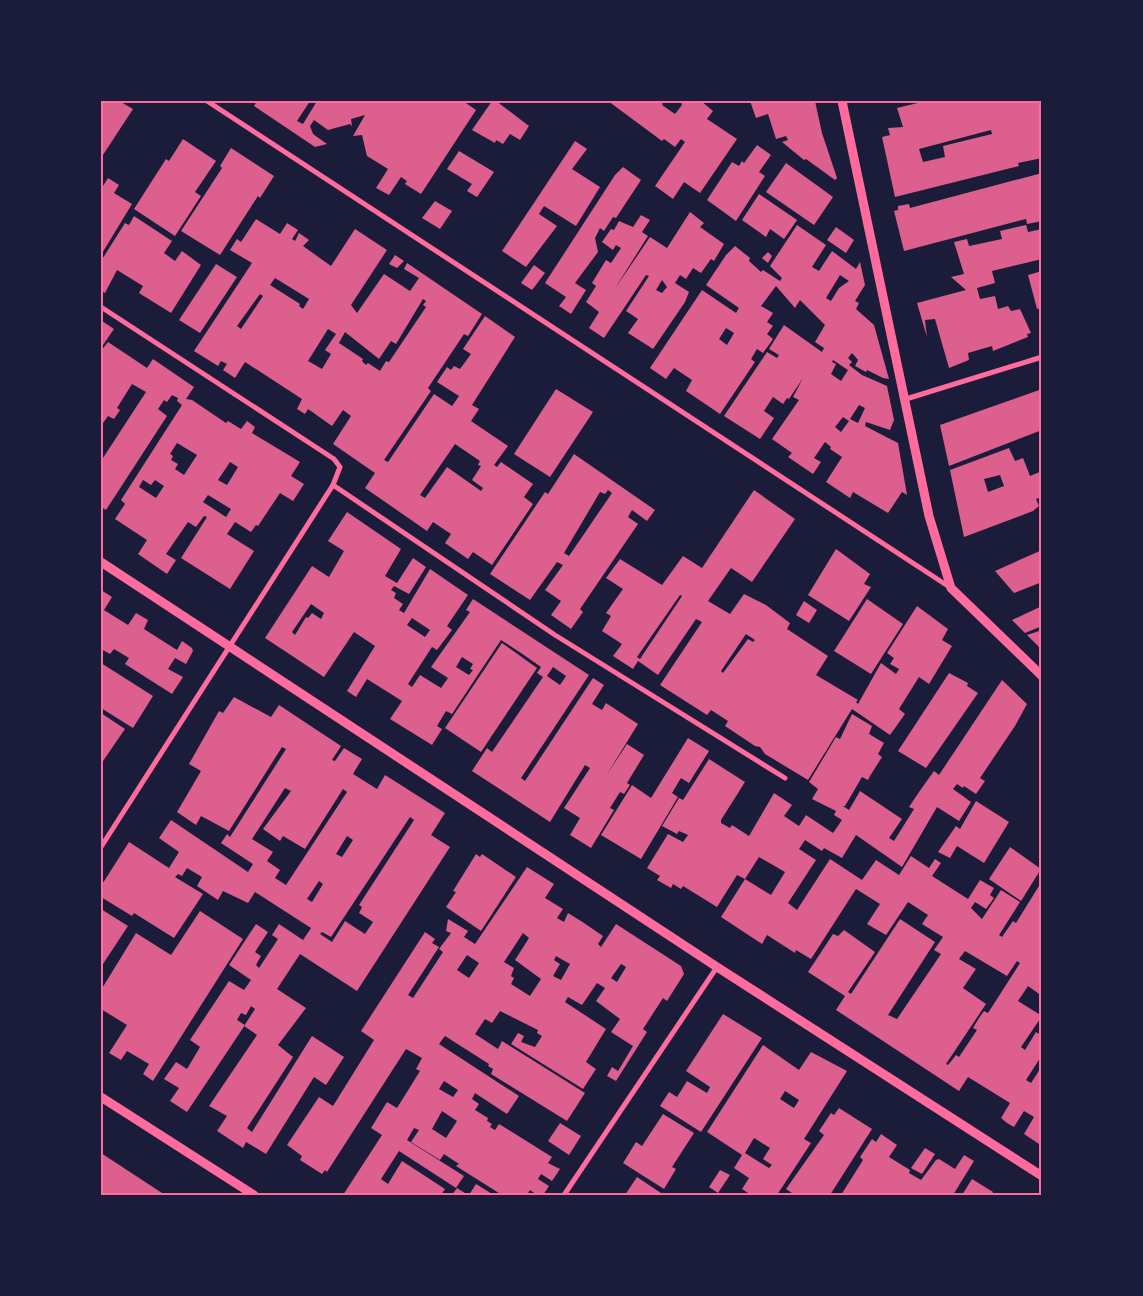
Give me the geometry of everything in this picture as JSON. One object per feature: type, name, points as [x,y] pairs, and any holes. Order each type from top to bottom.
[{"type":"street","points":[[207,101],[951,588],[1042,676]]},
{"type":"street","points":[[842,101],[929,516],[951,588]]},
{"type":"street","points":[[101,306],[334,459],[340,467],[333,485],[101,847]]},
{"type":"street","points":[[906,399],[1042,357]]},
{"type":"street","points":[[333,485],[555,635],[785,778]]},
{"type":"street","points":[[101,562],[717,967],[1042,1176]]},
{"type":"street","points":[[564,1195],[717,967]]},
{"type":"street","points":[[101,1097],[254,1195]]},
{"type":"building","points":[[101,101],[119,101],[133,109],[101,158]]},
{"type":"building","points":[[257,101],[310,101],[297,121],[303,124],[317,101],[463,101],[476,110],[421,194],[405,184],[407,181],[401,177],[389,195],[376,188],[388,169],[367,156],[362,135],[353,136],[365,115],[351,119],[352,126],[350,124],[328,130],[314,120],[310,126],[313,134],[327,144],[315,147],[254,106]]},
{"type":"building","points":[[492,101],[496,101],[529,126],[520,140],[510,134],[503,144],[496,140],[495,143],[472,130]]},
{"type":"building","points":[[608,101],[659,101],[675,114],[682,105],[681,101],[701,101],[713,111],[707,119],[737,139],[700,193],[684,182],[673,199],[655,186],[685,142],[681,139],[675,147],[664,139],[662,141]]},
{"type":"building","points":[[750,101],[815,101],[822,133],[837,178],[835,180],[806,159],[804,160],[782,142],[788,140],[786,136],[776,139],[768,114],[756,118]]},
{"type":"building","points":[[926,101],[1042,101],[1042,158],[1018,163],[1019,166],[895,197],[882,137],[890,135],[888,128],[903,127],[897,108]],"holes":[[[991,130],[992,134],[943,146],[945,157],[923,162],[919,149]]]},
{"type":"building","points":[[183,139],[216,161],[195,192],[201,196],[175,236],[134,209],[166,159],[169,161]]},
{"type":"building","points":[[575,141],[587,149],[572,169],[600,187],[576,226],[544,206],[539,214],[557,226],[526,267],[502,251]]},
{"type":"building","points":[[757,145],[771,155],[759,172],[765,176],[736,221],[707,200],[732,162],[739,166],[742,161],[744,163]]},
{"type":"building","points":[[231,148],[274,176],[260,198],[258,196],[220,255],[181,231],[222,168],[220,166]]},
{"type":"building","points":[[459,151],[494,172],[477,197],[467,191],[472,184],[447,169]]},
{"type":"building","points":[[786,163],[833,197],[814,225],[766,192]]},
{"type":"building","points":[[623,167],[641,180],[616,218],[613,217],[604,231],[600,228],[595,238],[598,252],[575,283],[586,290],[571,314],[559,306],[566,297],[545,283],[615,175]]},
{"type":"building","points":[[1042,173],[1042,221],[1027,224],[1026,219],[904,251],[894,211],[898,210],[898,206],[909,204],[910,208]]},
{"type":"building","points":[[108,178],[119,185],[114,193],[132,204],[101,255],[101,184],[103,186]]},
{"type":"building","points":[[759,194],[797,220],[784,239],[770,229],[766,237],[742,220]]},
{"type":"building","points":[[435,201],[452,211],[440,229],[422,218]]},
{"type":"building","points":[[690,212],[704,223],[700,227],[724,244],[714,261],[711,259],[701,273],[693,268],[686,279],[680,275],[675,283],[689,292],[685,302],[653,349],[628,333],[638,319],[626,311],[649,276],[646,275],[604,338],[589,328],[599,312],[586,302],[596,286],[592,283],[606,260],[611,263],[621,248],[616,245],[613,250],[602,242],[611,229],[614,230],[619,221],[633,227],[641,215],[650,220],[642,232],[648,236],[614,290],[650,237],[667,248]],"holes":[[[662,280],[667,287],[662,293],[656,290]]]},
{"type":"building","points":[[134,216],[172,241],[164,253],[175,261],[182,251],[201,265],[171,313],[139,293],[143,286],[117,270],[105,293],[101,291],[101,261],[125,223],[129,225]]},
{"type":"building","points":[[256,219],[280,234],[287,223],[298,230],[292,239],[295,241],[299,233],[309,240],[303,246],[331,266],[355,229],[387,250],[351,305],[357,313],[384,274],[410,291],[419,278],[404,269],[407,263],[482,314],[468,336],[464,334],[428,388],[431,391],[384,460],[388,462],[434,394],[452,406],[459,396],[437,382],[447,367],[451,370],[454,366],[460,369],[471,354],[463,349],[485,316],[515,337],[472,405],[479,409],[471,421],[508,446],[494,465],[497,467],[501,462],[533,484],[524,497],[533,504],[492,565],[473,552],[468,559],[445,543],[451,534],[433,522],[427,531],[365,488],[375,473],[333,444],[351,416],[343,410],[332,426],[308,409],[305,414],[297,409],[302,399],[245,362],[235,378],[223,370],[227,364],[221,361],[218,366],[194,351],[252,263],[230,250],[237,239],[241,242]],"holes":[[[275,278],[309,299],[303,309],[299,306],[300,304],[270,285]],[[260,294],[263,296],[241,329],[237,326]],[[423,299],[426,301],[423,305],[426,307],[389,362],[386,361],[380,371],[368,363],[366,365],[362,361],[363,359],[339,343],[345,332],[379,359],[391,341],[396,344]],[[328,329],[336,334],[325,350],[331,354],[322,369],[308,361]],[[455,444],[480,461],[478,465],[481,466],[472,480],[483,488],[481,491],[447,467],[425,498],[420,495]]]},
{"type":"building","points":[[797,225],[826,245],[812,267],[819,271],[832,251],[856,269],[860,262],[865,285],[855,301],[859,303],[856,309],[874,325],[889,379],[867,370],[866,372],[855,366],[858,360],[852,353],[848,358],[852,362],[849,365],[862,375],[887,386],[894,420],[890,430],[866,422],[865,426],[898,443],[907,495],[902,492],[888,513],[853,492],[850,498],[826,482],[842,457],[830,449],[831,447],[825,442],[814,458],[821,462],[813,474],[788,457],[792,453],[772,439],[799,400],[793,397],[803,378],[789,399],[787,398],[783,404],[773,397],[764,411],[774,418],[760,439],[724,416],[767,352],[777,358],[779,355],[769,349],[784,325],[822,352],[824,348],[815,342],[825,325],[800,300],[795,308],[776,286],[761,306],[773,313],[767,322],[773,326],[767,334],[773,339],[763,353],[757,349],[751,359],[755,362],[720,414],[686,391],[692,380],[674,368],[666,379],[650,368],[702,290],[736,313],[739,308],[706,285],[726,255],[735,246],[750,258],[749,261],[761,272],[763,270],[780,281],[782,278],[770,266]],"holes":[[[840,275],[849,281],[839,288],[831,301],[826,298]],[[726,328],[734,333],[727,345],[719,339]],[[833,360],[848,370],[841,381],[831,374],[836,364],[832,362]],[[859,405],[865,408],[858,423],[850,419]],[[843,417],[849,421],[841,432],[835,427]]]},
{"type":"building","points":[[1026,225],[1028,232],[1042,229],[1042,259],[992,271],[995,283],[977,288],[980,299],[995,296],[998,309],[1008,306],[1011,311],[1020,309],[1031,333],[1027,334],[1028,337],[993,351],[992,346],[968,353],[969,360],[949,368],[935,319],[925,320],[927,337],[917,303],[966,290],[951,277],[964,274],[954,242],[967,239],[969,246],[1002,239],[1000,231]]},
{"type":"building","points":[[836,227],[854,240],[846,253],[827,240]]},
{"type":"building","points":[[768,252],[772,256],[768,263],[762,258]]},
{"type":"building","points":[[395,255],[404,261],[397,268],[389,264]]},
{"type":"building","points":[[216,264],[237,277],[200,333],[179,320]]},
{"type":"building","points":[[534,265],[545,273],[532,290],[521,283]]},
{"type":"building","points":[[1042,271],[1042,308],[1037,309],[1028,275]]},
{"type":"building","points":[[101,322],[114,329],[101,348]]},
{"type":"building","points":[[108,342],[147,368],[153,359],[194,387],[186,399],[192,400],[226,423],[228,421],[241,429],[247,421],[255,427],[252,433],[300,462],[291,476],[304,484],[293,501],[280,493],[258,526],[256,525],[251,532],[235,522],[227,534],[254,551],[230,589],[181,558],[207,517],[204,516],[196,527],[188,522],[166,554],[176,560],[167,574],[138,554],[147,540],[115,519],[125,504],[121,500],[182,405],[177,401],[178,398],[172,395],[167,402],[164,400],[158,409],[167,416],[106,510],[101,507],[101,461],[146,392],[132,384],[117,408],[120,410],[114,419],[108,416],[101,426],[101,351]],"holes":[[[177,443],[197,455],[184,475],[175,469],[178,464],[171,460],[173,456],[170,454]],[[230,462],[238,467],[227,485],[218,480]],[[143,480],[151,485],[155,480],[164,486],[156,498],[139,487]],[[208,495],[231,509],[226,517],[203,502]]]},
{"type":"building","points":[[556,389],[593,412],[550,477],[514,454]]},
{"type":"building","points":[[1042,389],[1042,430],[949,466],[940,425]]},
{"type":"building","points":[[1009,448],[1015,461],[1023,458],[1030,476],[1042,471],[1042,497],[1036,499],[1039,506],[1033,511],[964,537],[950,470]],"holes":[[[1000,475],[1004,486],[988,492],[984,479]]]},
{"type":"building","points":[[574,454],[655,510],[647,521],[632,510],[628,517],[638,524],[580,609],[583,612],[571,629],[551,615],[561,601],[545,590],[563,565],[557,562],[530,600],[490,574],[545,492],[548,494]],"holes":[[[608,490],[612,493],[569,556],[564,553],[600,492],[605,494]]]},
{"type":"building","points":[[754,490],[795,519],[752,582],[731,568],[708,601],[730,614],[744,594],[766,605],[790,623],[787,629],[828,656],[816,675],[858,700],[856,702],[858,704],[881,663],[896,674],[899,669],[890,664],[894,658],[887,653],[917,606],[948,629],[942,640],[952,646],[929,684],[919,677],[899,709],[905,714],[890,735],[852,709],[808,780],[765,754],[760,747],[755,746],[725,726],[728,721],[711,710],[707,715],[660,685],[702,622],[696,619],[658,675],[638,661],[633,669],[613,656],[622,644],[602,631],[611,616],[606,613],[623,589],[606,578],[620,559],[662,585],[683,556],[702,568]],"holes":[[[680,595],[682,596],[640,659],[637,657]],[[746,634],[755,640],[753,642],[748,639],[723,673],[721,671]]]},
{"type":"building","points":[[347,512],[401,549],[385,576],[397,583],[413,558],[426,567],[409,594],[394,586],[391,590],[396,593],[394,598],[403,604],[399,610],[404,613],[430,569],[468,595],[447,626],[452,630],[437,650],[432,647],[408,684],[412,687],[420,675],[441,688],[448,678],[431,667],[470,612],[466,610],[473,599],[589,675],[521,778],[525,781],[593,678],[604,685],[592,704],[602,710],[606,703],[638,724],[606,776],[627,744],[644,755],[627,783],[630,785],[624,794],[620,792],[610,808],[614,810],[591,848],[570,835],[580,818],[564,808],[590,768],[585,765],[550,822],[472,771],[487,748],[492,752],[543,677],[537,673],[541,667],[501,640],[452,714],[446,711],[437,726],[442,729],[432,745],[390,719],[402,701],[367,679],[356,697],[347,691],[375,646],[354,632],[324,677],[265,638],[312,566],[329,577],[344,551],[328,541]],"holes":[[[311,604],[324,613],[321,619],[312,613],[308,618],[306,617],[295,635],[292,632]],[[412,618],[430,630],[425,637],[407,625]],[[462,657],[473,664],[470,669],[473,670],[469,675],[456,667]],[[553,667],[566,676],[560,685],[547,676]]]},
{"type":"building","points":[[836,549],[870,574],[864,584],[871,587],[849,621],[808,595]]},
{"type":"building","points":[[1042,550],[1042,582],[1014,593],[995,571]]},
{"type":"building","points":[[101,590],[112,597],[104,610],[128,625],[136,613],[148,620],[144,629],[177,650],[182,641],[192,648],[193,651],[186,664],[175,658],[168,669],[183,677],[172,694],[125,664],[129,658],[114,649],[110,654],[101,649]]},
{"type":"building","points":[[867,599],[903,624],[871,674],[834,651]]},
{"type":"building","points":[[804,601],[817,610],[809,623],[796,615]]},
{"type":"building","points":[[1042,606],[1042,626],[1025,633],[1012,620]]},
{"type":"building","points":[[1042,630],[1042,650],[1027,635]]},
{"type":"building","points":[[502,643],[537,668],[481,752],[445,728]]},
{"type":"building","points":[[101,663],[153,696],[133,728],[101,708]]},
{"type":"building","points":[[949,673],[968,683],[967,686],[978,693],[926,768],[898,751]]},
{"type":"building","points":[[1002,680],[1027,704],[1015,726],[980,778],[985,781],[976,794],[957,784],[953,789],[971,802],[959,821],[937,807],[902,867],[856,835],[842,858],[824,848],[822,851],[805,840],[799,849],[816,860],[788,903],[797,910],[830,859],[862,880],[876,860],[899,875],[911,856],[929,868],[935,859],[941,863],[932,876],[968,899],[980,880],[994,888],[990,895],[994,898],[986,909],[975,902],[971,908],[982,919],[1001,890],[1020,902],[999,935],[1002,937],[1013,921],[1016,923],[1042,881],[1042,965],[1040,968],[1042,970],[1042,996],[1028,986],[1018,1001],[1042,1016],[1021,1047],[1025,1050],[1036,1032],[1042,1036],[1042,1055],[1026,1080],[1031,1083],[1042,1066],[1042,1146],[1024,1134],[1034,1117],[1024,1111],[1014,1127],[1007,1123],[1001,1118],[1010,1103],[968,1077],[959,1091],[836,1010],[845,996],[808,972],[833,934],[838,936],[844,930],[875,952],[848,992],[851,994],[900,919],[935,942],[888,1015],[897,1019],[941,954],[934,950],[943,937],[922,924],[928,915],[908,902],[886,935],[867,924],[880,904],[856,889],[811,959],[796,950],[795,953],[767,935],[762,944],[721,917],[745,879],[737,875],[717,907],[683,886],[681,889],[673,884],[671,888],[657,880],[660,876],[647,868],[668,834],[683,842],[688,835],[679,831],[677,834],[662,826],[679,798],[683,800],[709,759],[745,782],[721,820],[721,823],[730,828],[732,825],[749,836],[774,793],[792,805],[784,816],[799,826],[806,815],[833,833],[842,820],[834,815],[836,811],[812,799],[818,789],[809,782],[836,737],[840,739],[852,714],[872,726],[869,734],[884,743],[878,754],[882,757],[868,780],[862,777],[845,806],[843,806],[849,810],[860,791],[902,819],[889,838],[894,841],[914,809],[909,807],[919,792],[934,771],[939,775]],"holes":[[[759,857],[785,872],[771,895],[745,879]],[[965,951],[1007,976],[1017,961],[1020,963],[988,1013],[984,1011],[979,1018],[973,1028],[977,1030],[959,1057],[956,1055],[948,1065],[946,1064],[986,1004],[963,988],[976,969],[959,959]]]},
{"type":"building","points":[[234,697],[271,717],[279,705],[341,746],[332,760],[335,761],[344,748],[362,759],[353,774],[377,789],[385,775],[445,813],[431,835],[450,847],[357,991],[300,954],[277,989],[306,1008],[278,1045],[293,1057],[247,1128],[252,1132],[312,1036],[344,1057],[326,1085],[314,1077],[266,1154],[246,1142],[243,1148],[217,1131],[227,1116],[209,1106],[257,1035],[244,1026],[187,1112],[170,1101],[179,1088],[164,1079],[176,1062],[187,1069],[200,1047],[190,1040],[229,981],[244,990],[251,980],[229,965],[256,924],[268,932],[255,952],[261,956],[256,965],[259,968],[278,939],[272,935],[279,924],[303,940],[311,928],[255,892],[248,903],[223,891],[218,900],[197,886],[202,877],[187,868],[182,876],[178,874],[175,877],[203,894],[174,938],[134,913],[132,916],[101,897],[101,886],[129,842],[169,868],[179,852],[159,838],[171,820],[248,872],[253,864],[221,843],[227,834],[230,837],[286,749],[282,747],[229,831],[201,816],[196,825],[177,812],[201,771],[189,764],[219,711],[223,713]],"holes":[[[285,788],[291,791],[263,829],[280,841],[283,836],[305,849],[343,789],[347,792],[286,885],[275,878],[280,870],[267,861],[273,852],[252,839]],[[410,817],[414,820],[359,905],[362,907],[359,913],[373,922],[365,934],[345,921],[332,942],[320,934],[322,932],[331,937]],[[347,836],[353,840],[342,857],[336,854]],[[319,881],[323,884],[312,902],[307,899]],[[251,1006],[255,1009],[245,1025],[237,1020],[241,1013],[246,1015]]]},
{"type":"building","points":[[101,713],[125,729],[101,764]]},
{"type":"building","points":[[688,738],[709,751],[689,783],[681,778],[672,793],[678,797],[641,859],[601,835],[632,785],[651,798]]},
{"type":"building","points":[[976,801],[1009,822],[984,863],[957,846],[950,858],[938,852],[956,826],[960,829]]},
{"type":"building","points":[[1010,847],[1041,869],[1021,901],[989,879]]},
{"type":"building","points":[[476,854],[480,857],[482,854],[516,877],[481,931],[446,907],[456,892],[453,891]]},
{"type":"building","points":[[527,867],[554,884],[545,898],[563,909],[557,918],[564,922],[568,913],[584,923],[603,936],[598,944],[601,947],[616,924],[681,966],[684,974],[667,1001],[663,998],[643,1029],[647,1032],[616,1081],[607,1076],[612,1067],[618,1071],[633,1046],[611,1032],[620,1019],[596,1001],[605,988],[597,983],[582,1005],[568,997],[565,1002],[606,1029],[586,1062],[596,1069],[583,1089],[511,1044],[518,1033],[524,1036],[521,1042],[535,1047],[542,1036],[537,1033],[538,1030],[500,1011],[492,1023],[485,1019],[475,1034],[498,1049],[502,1041],[585,1093],[567,1121],[491,1074],[493,1069],[488,1066],[489,1064],[445,1036],[439,1044],[519,1096],[507,1114],[475,1093],[472,1099],[479,1104],[475,1110],[488,1118],[487,1121],[492,1124],[490,1127],[495,1130],[499,1124],[552,1157],[548,1163],[560,1169],[552,1181],[541,1174],[538,1179],[549,1186],[543,1195],[537,1195],[530,1190],[527,1195],[502,1195],[456,1166],[459,1164],[444,1154],[440,1160],[411,1142],[419,1130],[414,1128],[407,1140],[464,1176],[456,1188],[399,1151],[381,1179],[388,1184],[402,1161],[445,1189],[441,1195],[343,1195],[382,1135],[371,1128],[387,1102],[397,1108],[420,1071],[416,1069],[422,1058],[406,1049],[327,1172],[325,1170],[322,1174],[300,1160],[302,1156],[287,1145],[319,1097],[333,1106],[374,1040],[361,1031],[425,932],[435,939],[432,943],[439,947],[408,995],[413,998],[443,952],[439,949],[451,933],[446,931],[448,919],[468,931],[464,937],[475,944]],"holes":[[[523,933],[529,938],[515,960],[541,979],[530,996],[511,984],[514,978],[511,976],[514,968],[504,962]],[[467,955],[479,963],[469,978],[457,970]],[[556,956],[570,964],[561,980],[553,976],[560,964],[554,960]],[[621,964],[626,967],[617,982],[611,978]],[[444,1081],[458,1090],[453,1097],[439,1089]],[[442,1111],[457,1121],[446,1138],[432,1129]]]},
{"type":"building","points":[[101,909],[128,926],[101,967]]},
{"type":"building","points":[[200,911],[243,939],[153,1081],[143,1074],[149,1064],[127,1051],[121,1060],[109,1053],[127,1025],[101,1009],[101,990],[136,933],[171,955]]},
{"type":"building","points":[[723,1014],[762,1038],[701,1132],[660,1106],[669,1092],[677,1097],[687,1081],[707,1093],[710,1087],[686,1071]]},
{"type":"building","points":[[763,1045],[799,1070],[811,1052],[847,1071],[804,1139],[811,1143],[777,1195],[746,1195],[748,1193],[742,1189],[749,1178],[734,1168],[742,1155],[707,1132]],"holes":[[[785,1091],[799,1100],[794,1108],[780,1099]],[[754,1138],[770,1148],[763,1159],[772,1165],[769,1168],[745,1153]]]},
{"type":"building","points":[[839,1108],[872,1129],[830,1195],[795,1195],[786,1189],[824,1135],[819,1131],[831,1113],[834,1115]]},
{"type":"building","points":[[663,1114],[694,1133],[672,1167],[676,1169],[664,1189],[623,1163],[636,1142],[642,1146]]},
{"type":"building","points":[[560,1123],[581,1136],[569,1155],[548,1141]]},
{"type":"building","points":[[881,1134],[897,1145],[889,1157],[910,1170],[909,1173],[921,1180],[936,1160],[939,1159],[955,1169],[964,1155],[974,1161],[953,1195],[841,1195],[863,1160],[860,1157],[872,1139],[876,1142]]},
{"type":"building","points":[[925,1148],[935,1154],[922,1174],[911,1168]]},
{"type":"building","points":[[101,1153],[165,1195],[101,1195]]},
{"type":"building","points":[[720,1170],[730,1175],[718,1193],[709,1187]]},
{"type":"building","points":[[637,1177],[664,1195],[625,1195]]},
{"type":"building","points":[[972,1179],[993,1192],[991,1195],[962,1195]]},
{"type":"building","points":[[476,1184],[489,1192],[493,1195],[469,1195]]},
{"type":"building","points":[[457,1188],[468,1195],[452,1195]]}]
